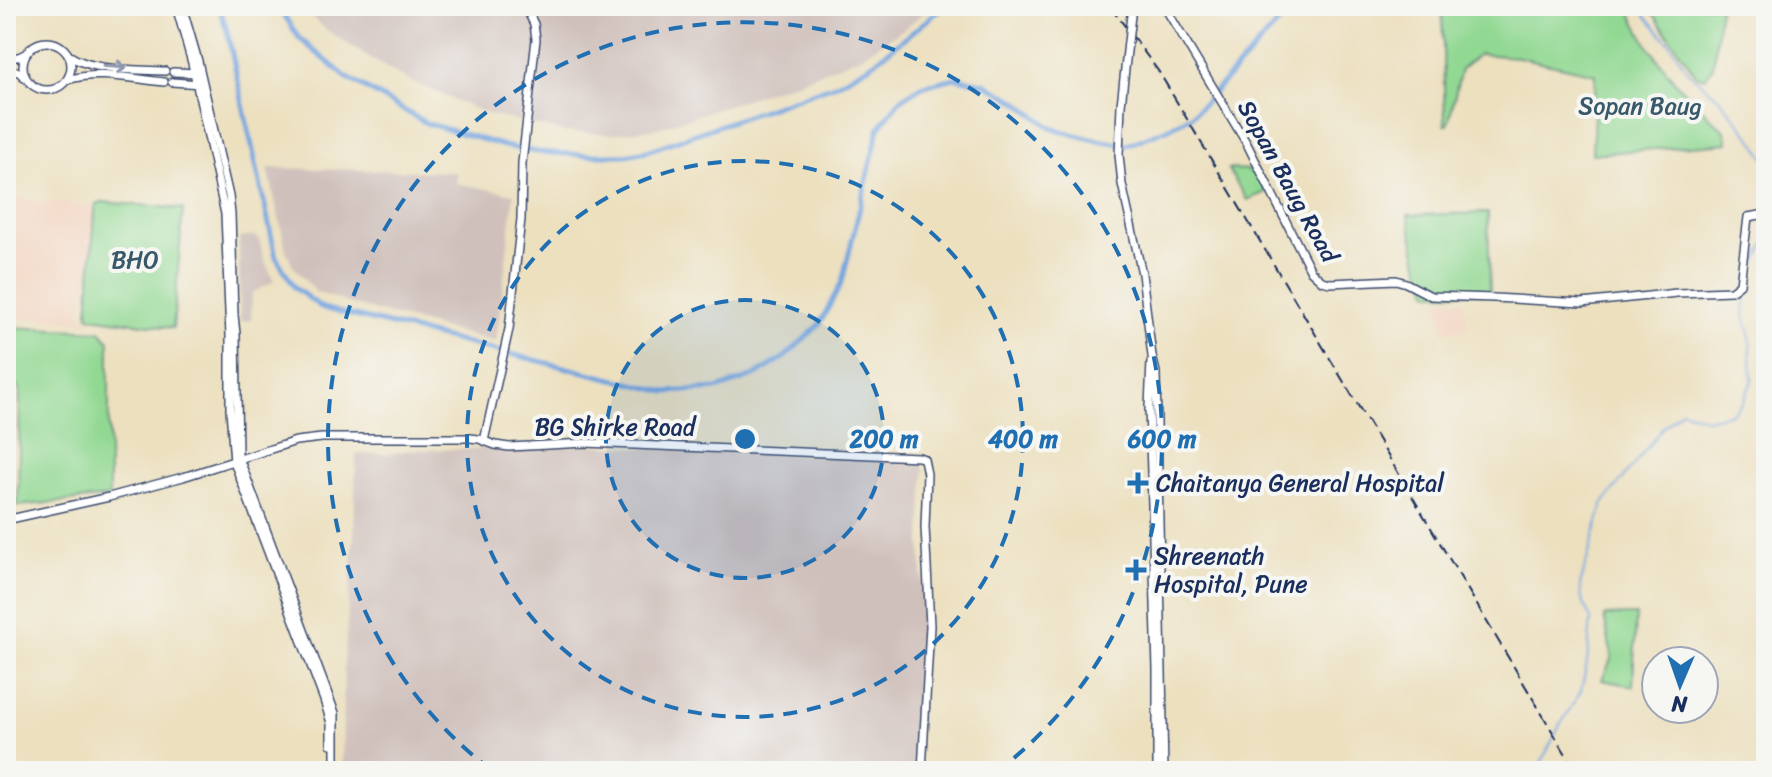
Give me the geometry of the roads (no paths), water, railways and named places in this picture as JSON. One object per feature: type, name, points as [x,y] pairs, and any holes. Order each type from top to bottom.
[{"type":"street","points":[[179,6],[231,214],[237,461],[335,713],[333,771]]},
{"type":"street","points":[[484,441],[504,354],[521,219],[523,159],[536,39],[534,24],[525,6]]},
{"type":"street","points":[[1132,6],[1119,155],[1122,184],[1142,274],[1156,372],[1157,771]]},
{"type":"street","name":"Sopan Baug Road","points":[[1164,6],[1247,144],[1311,271],[1322,281],[1396,280],[1431,296],[1582,303],[1731,291],[1740,284],[1748,217],[1766,214]]},
{"type":"street","points":[[6,57],[19,57],[39,44],[49,42],[59,45],[80,63],[92,66],[198,73]]},
{"type":"street","points":[[26,78],[23,65],[28,52]]},
{"type":"street","points":[[67,81],[72,68],[69,54]]},
{"type":"street","points":[[6,69],[19,72],[36,88],[49,90],[79,76],[200,84]]},
{"type":"street","name":"BG Shirke Road","points":[[6,520],[109,497],[296,441],[322,438],[470,438],[509,447],[586,443],[919,457],[924,459],[927,474],[925,527],[930,626],[922,771]]},
{"type":"street","points":[[1155,473],[1164,771]]},
{"type":"waterway","points":[[219,6],[276,257],[295,288],[322,308],[666,392],[717,389],[754,376],[785,357],[819,325],[842,282],[879,128],[901,99],[922,86],[955,78],[984,83],[1018,102],[1051,128],[1127,145],[1193,115],[1294,6]]},
{"type":"waterway","points":[[278,6],[299,38],[346,77],[426,123],[504,146],[584,155],[625,155],[647,151],[837,84],[872,64],[945,6]]},
{"type":"waterway","points":[[1641,6],[1688,72],[1720,99],[1766,160]]},
{"type":"waterway","points":[[1537,771],[1581,691],[1591,619],[1583,604],[1580,585],[1603,504],[1664,426],[1682,410],[1707,419],[1732,413],[1743,402],[1752,381],[1750,334],[1744,315],[1746,290],[1766,242]]},
{"type":"railway","points":[[1110,6],[1159,72],[1576,771]]},
{"type":"place","name":"Chaitanya General Hospital","points":[[1138,483]]},
{"type":"place","name":"Shreenath Hospital, Pune","points":[[1136,570]]},
{"type":"park label","name":"Sopan Baug","points":[[1640,106]]},
{"type":"park label","name":"BHO","points":[[135,260]]}]
